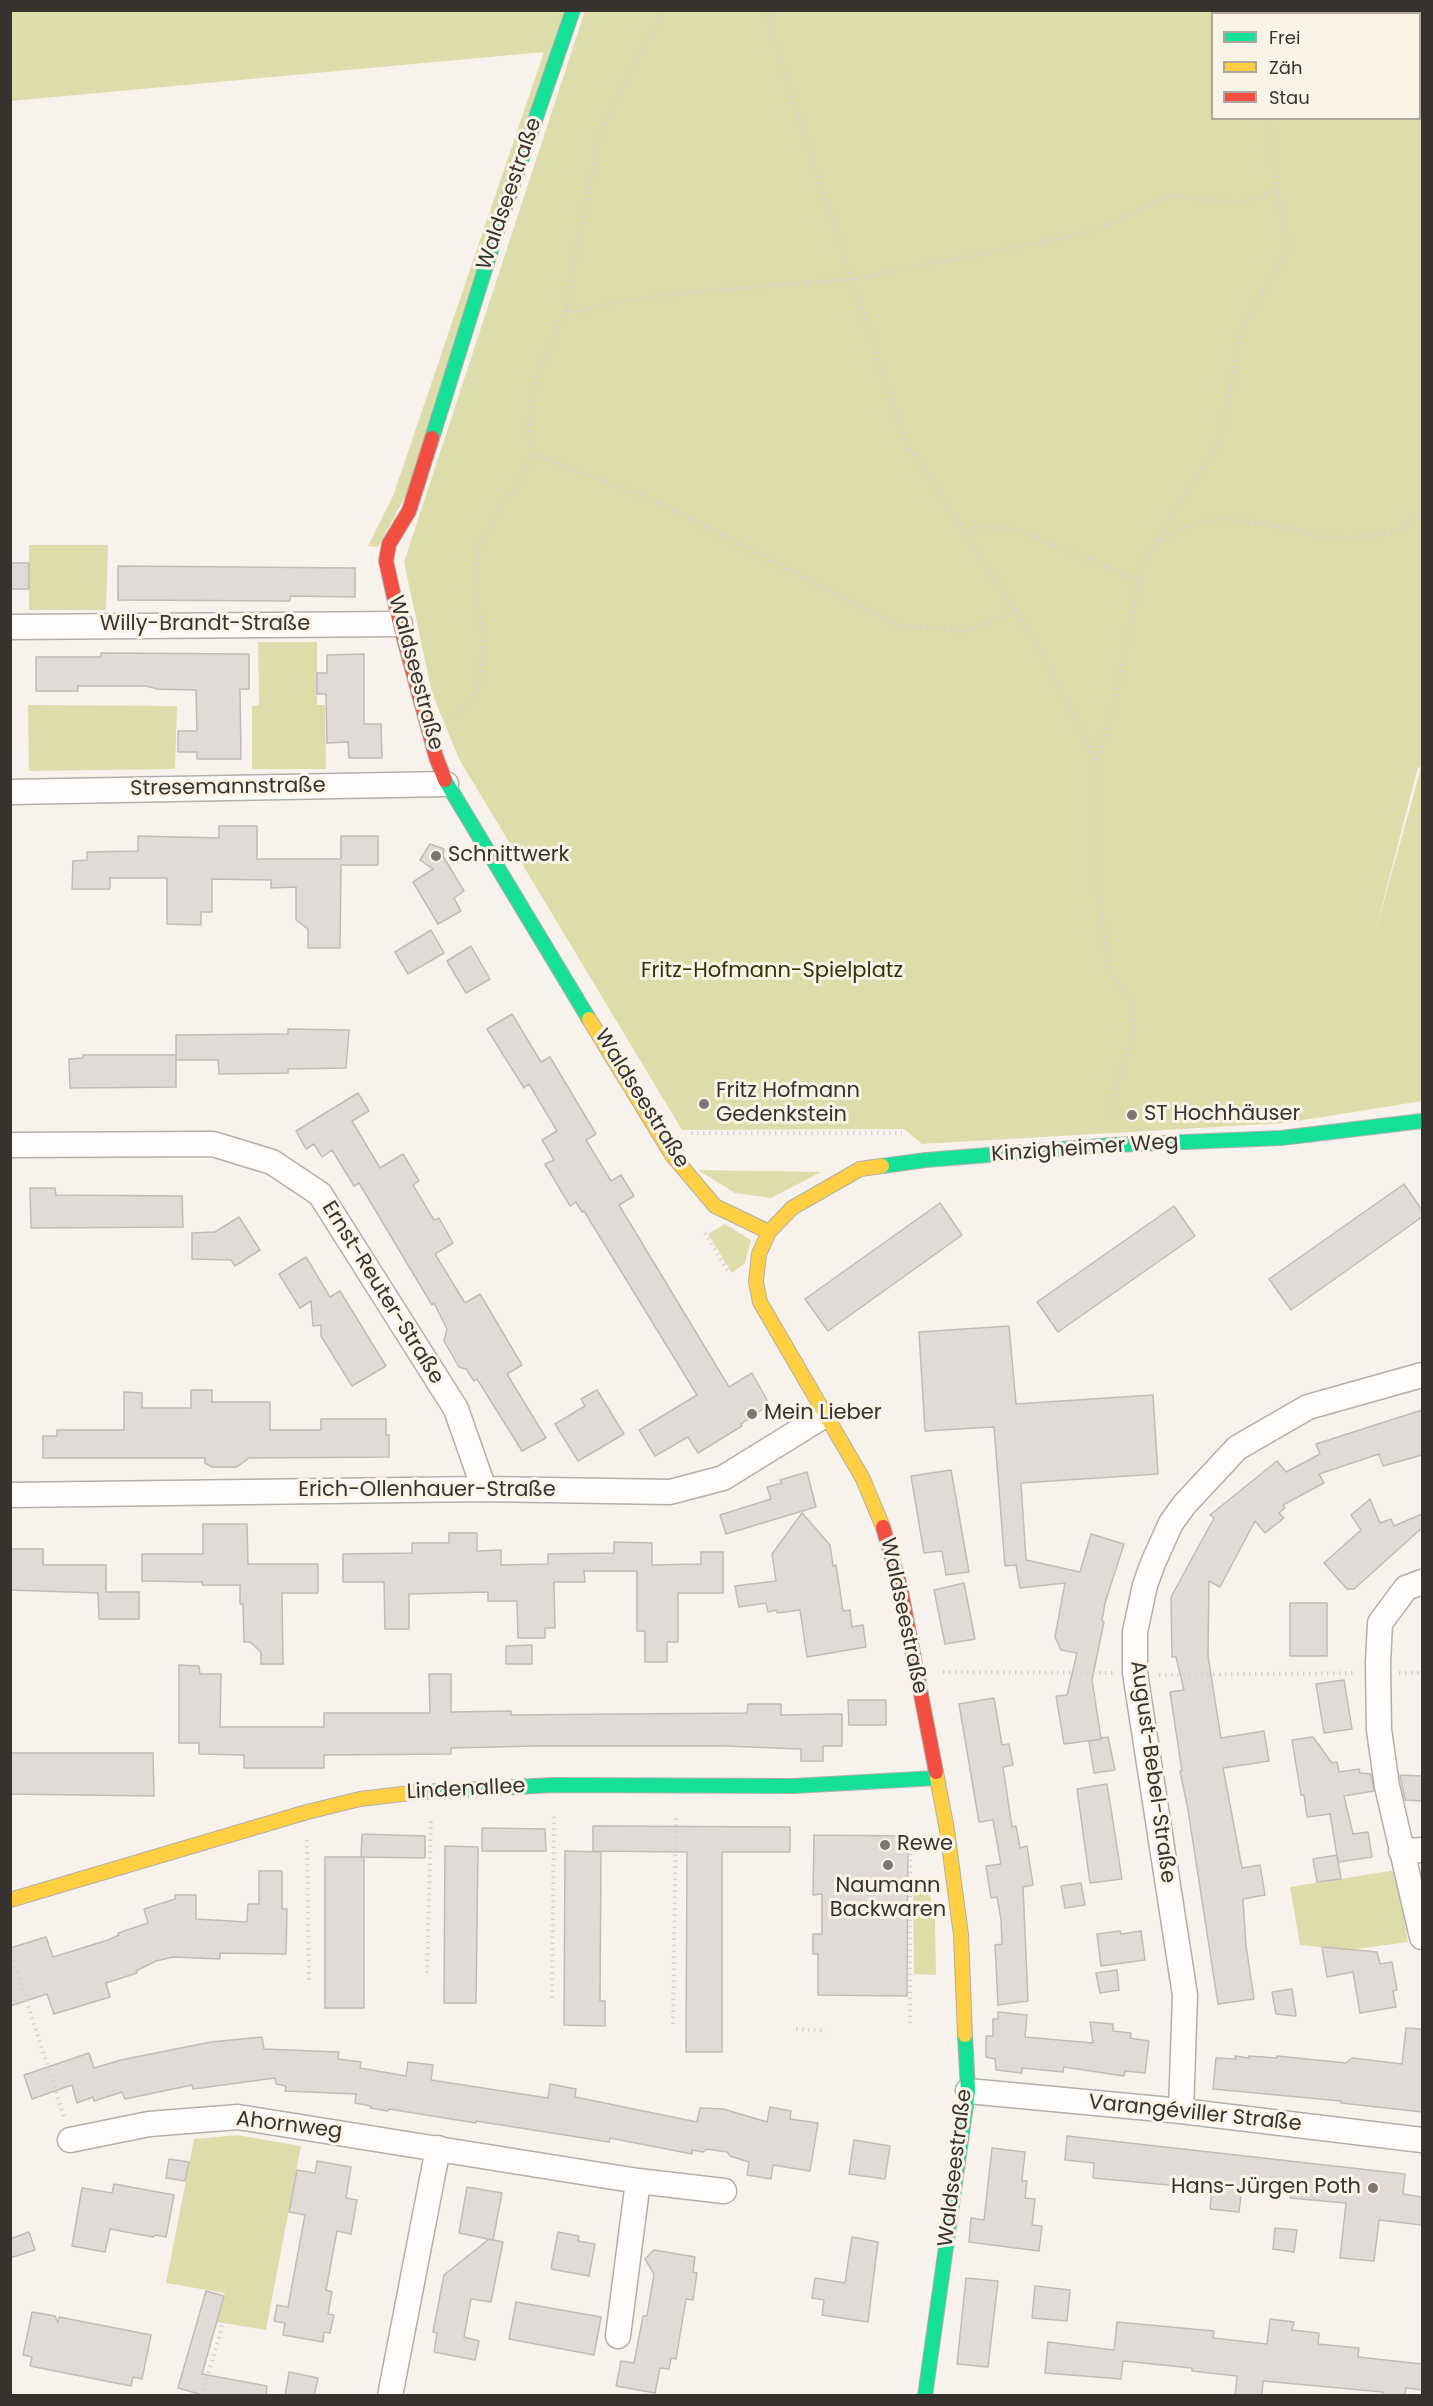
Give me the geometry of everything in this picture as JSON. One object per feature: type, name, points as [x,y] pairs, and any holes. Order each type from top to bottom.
[{"type":"street","name":"Waldseestraße","points":[[573,10],[497,231],[409,511],[389,544],[386,561],[400,624],[436,757],[446,784],[672,1155],[715,1206],[769,1232],[759,1254],[756,1282],[760,1302],[863,1479],[879,1514],[900,1586],[947,1830],[961,1935],[968,2091],[925,2396]]},
{"type":"street","name":"Willy-Brandt-Straße","points":[[10,627],[400,624]]},
{"type":"street","name":"Stresemannstraße","points":[[10,792],[446,784]]},
{"type":"street","name":"Kinzigheimer Weg","points":[[769,1232],[792,1208],[860,1169],[936,1159],[1113,1145],[1281,1138],[1422,1121]]},
{"type":"street","name":"Ernst-Reuter-Straße","points":[[10,1145],[213,1144],[272,1162],[320,1194],[456,1410],[484,1489]]},
{"type":"street","name":"August-Bebel-Straße","points":[[1181,2111],[1185,1995],[1135,1673],[1135,1632],[1145,1585],[1162,1540],[1184,1505],[1236,1448],[1308,1407],[1422,1375]]},
{"type":"street","name":"Erich-Ollenhauer-Straße","points":[[10,1495],[484,1489],[670,1492],[723,1478],[825,1415]]},
{"type":"street","points":[[1422,1582],[1406,1588],[1380,1623],[1378,1673],[1379,1730],[1387,1786],[1412,1850],[1422,1938]]},
{"type":"street","name":"Lindenallee","points":[[10,1900],[307,1812],[360,1799],[432,1790],[554,1785],[794,1786],[936,1778]]},
{"type":"street","name":"Varangéviller Straße","points":[[968,2091],[1181,2111],[1422,2140]]},
{"type":"street","name":"Ahornweg","points":[[70,2140],[149,2124],[238,2117],[638,2181],[724,2191]]},
{"type":"street","points":[[390,2396],[438,2148]]},
{"type":"street","points":[[618,2336],[638,2181]]},
{"type":"path","points":[[449,722],[455,711],[468,704],[480,684],[483,635],[474,586],[479,545],[502,504],[516,489],[533,454],[528,434],[537,375],[565,310],[599,137],[661,17],[660,10]]},
{"type":"path","points":[[765,10],[905,441],[1038,645],[1097,763]]},
{"type":"path","points":[[1113,1145],[1111,1102],[1134,1032],[1132,1004],[1109,971],[1103,928],[1097,884],[1097,763],[1115,702],[1142,566],[1220,439],[1242,328],[1288,245],[1276,190],[1269,120]]},
{"type":"path","points":[[565,310],[582,311],[611,303],[694,292],[853,279],[1054,240],[1104,227],[1169,196],[1241,204],[1276,190]]},
{"type":"path","points":[[533,454],[657,502],[897,625],[966,631],[1015,611]]},
{"type":"path","points":[[1142,566],[1160,541],[1192,524],[1228,518],[1287,528],[1318,537],[1351,538],[1392,533],[1409,525],[1422,510]]},
{"type":"path","points":[[966,537],[976,526],[1022,531],[1139,580]]},
{"type":"path","points":[[660,1133],[903,1133]]},
{"type":"path","points":[[715,1206],[700,1225],[732,1280],[756,1282]]},
{"type":"path","points":[[916,1672],[1135,1673],[1150,1676],[1378,1673]]},
{"type":"path","points":[[552,1998],[554,1785]]},
{"type":"path","points":[[673,2024],[676,1787]]},
{"type":"path","points":[[427,1973],[432,1790]]},
{"type":"path","points":[[307,1812],[309,1981]]},
{"type":"path","points":[[908,1845],[910,1844],[910,2026]]},
{"type":"path","points":[[10,1949],[61,2104],[70,2140]]},
{"type":"path","points":[[796,2028],[826,2031]]},
{"type":"path","points":[[202,2396],[223,2323]]},
{"type":"green space","points":[[10,11],[564,11],[406,495],[378,547],[368,546],[393,496],[544,52],[11,101]]},
{"type":"green space","name":"Fritz-Hofmann-Spielplatz","points":[[585,11],[1422,11],[1422,1101],[1285,1123],[922,1144],[904,1129],[682,1130],[459,759],[432,693],[404,562]],"holes":[[[1418,767],[1421,768],[1377,926]]]},
{"type":"green space","points":[[29,545],[108,545],[106,610],[29,610]]},
{"type":"green space","points":[[258,642],[317,642],[317,705],[325,705],[326,769],[252,769],[252,706],[259,705]]},
{"type":"green space","points":[[28,705],[177,706],[175,769],[29,771]]},
{"type":"green space","points":[[698,1170],[821,1172],[771,1198],[735,1193]]},
{"type":"green space","points":[[725,1224],[751,1240],[745,1263],[732,1273],[708,1234]]},
{"type":"green space","points":[[1396,1870],[1408,1942],[1349,1950],[1300,1945],[1290,1887]]},
{"type":"green space","points":[[913,1877],[922,1877],[928,1885],[935,1920],[936,1975],[914,1974]]},
{"type":"green space","points":[[237,2135],[301,2146],[266,2330],[217,2322],[225,2293],[166,2283],[194,2139]]},
{"type":"building","points":[[10,563],[29,563],[29,589],[10,589]]},
{"type":"building","points":[[118,566],[355,568],[355,597],[290,596],[290,601],[118,600]]},
{"type":"building","points":[[101,653],[249,654],[249,689],[240,689],[241,759],[197,759],[197,752],[178,752],[178,731],[197,731],[196,690],[157,689],[146,686],[78,686],[78,691],[36,691],[36,657],[101,657]]},
{"type":"building","points":[[364,654],[364,724],[381,724],[382,758],[349,758],[348,742],[327,743],[326,694],[317,694],[317,673],[327,673],[327,655]]},
{"type":"building","points":[[219,826],[257,826],[257,859],[341,859],[341,836],[378,836],[378,865],[341,865],[340,948],[308,948],[308,929],[296,920],[296,887],[271,888],[271,880],[212,879],[212,912],[201,912],[201,925],[167,924],[167,878],[110,878],[110,889],[72,889],[73,861],[87,860],[87,852],[138,851],[138,836],[219,838]]},
{"type":"building","points":[[430,844],[444,849],[443,856],[464,891],[454,898],[461,911],[438,924],[413,882],[433,869],[420,860]]},
{"type":"building","points":[[431,930],[444,953],[408,974],[395,952]]},
{"type":"building","points":[[471,946],[490,979],[466,993],[447,961]]},
{"type":"building","points":[[512,1014],[541,1062],[550,1057],[596,1134],[586,1140],[611,1181],[621,1175],[634,1196],[619,1205],[729,1387],[752,1373],[767,1400],[763,1409],[741,1424],[742,1426],[698,1453],[688,1437],[655,1456],[639,1430],[697,1395],[584,1211],[582,1212],[576,1202],[570,1206],[545,1164],[554,1160],[542,1140],[557,1131],[529,1084],[524,1088],[487,1029]]},
{"type":"building","points":[[288,1029],[349,1030],[346,1068],[288,1069],[288,1073],[219,1074],[218,1060],[176,1060],[176,1035],[288,1034]]},
{"type":"building","points":[[83,1055],[176,1055],[176,1087],[70,1088],[69,1059],[83,1058]]},
{"type":"building","points":[[358,1093],[369,1111],[352,1121],[380,1168],[403,1154],[419,1181],[413,1185],[434,1220],[439,1218],[453,1243],[435,1254],[465,1303],[480,1294],[522,1365],[507,1374],[546,1438],[522,1451],[477,1379],[474,1381],[466,1369],[459,1367],[444,1341],[447,1329],[434,1303],[432,1305],[359,1183],[354,1186],[332,1150],[322,1157],[314,1144],[306,1149],[296,1131]]},
{"type":"building","points":[[1404,1184],[1422,1210],[1422,1217],[1291,1310],[1269,1279]]},
{"type":"building","points":[[30,1188],[55,1188],[56,1195],[182,1196],[183,1227],[31,1228]]},
{"type":"building","points":[[940,1203],[962,1235],[828,1331],[805,1299]]},
{"type":"building","points":[[1174,1206],[1195,1236],[1058,1332],[1037,1302]]},
{"type":"building","points":[[239,1217],[260,1250],[235,1266],[231,1260],[192,1259],[192,1233],[215,1232]]},
{"type":"building","points":[[306,1257],[330,1297],[340,1291],[386,1366],[352,1386],[321,1336],[321,1325],[313,1326],[311,1301],[300,1308],[279,1274]]},
{"type":"building","points":[[1009,1326],[1016,1404],[1153,1395],[1158,1474],[1021,1483],[1026,1560],[1080,1572],[1091,1534],[1124,1544],[1105,1603],[1102,1620],[1104,1622],[1092,1680],[1101,1738],[1108,1737],[1115,1770],[1094,1773],[1089,1741],[1101,1739],[1064,1744],[1056,1696],[1067,1695],[1077,1653],[1061,1650],[1055,1637],[1065,1583],[1020,1588],[1016,1565],[1005,1566],[994,1427],[925,1431],[919,1332]]},
{"type":"building","points":[[191,1390],[212,1390],[212,1402],[270,1402],[270,1430],[321,1430],[321,1419],[386,1419],[389,1457],[249,1458],[237,1467],[212,1467],[205,1463],[205,1458],[43,1458],[43,1436],[57,1436],[57,1430],[124,1430],[124,1392],[142,1393],[142,1408],[191,1408]]},
{"type":"building","points":[[597,1390],[624,1434],[578,1461],[555,1424],[585,1406],[581,1399]]},
{"type":"building","points":[[1422,1410],[1422,1455],[1383,1466],[1379,1454],[1319,1474],[1324,1483],[1283,1505],[1285,1508],[1279,1513],[1284,1518],[1265,1533],[1255,1521],[1220,1587],[1209,1581],[1208,1656],[1221,1738],[1264,1731],[1269,1761],[1223,1768],[1242,1868],[1260,1865],[1265,1895],[1243,1899],[1246,1946],[1254,1999],[1218,2004],[1180,1771],[1182,1771],[1170,1692],[1184,1690],[1176,1657],[1172,1657],[1171,1597],[1214,1518],[1210,1515],[1277,1461],[1286,1472],[1320,1454],[1316,1444]]},
{"type":"building","points":[[951,1470],[969,1572],[946,1575],[942,1551],[924,1553],[911,1476]]},
{"type":"building","points":[[807,1472],[816,1507],[726,1534],[720,1515],[771,1499],[767,1487],[782,1483],[780,1480]]},
{"type":"building","points":[[1370,1499],[1380,1523],[1391,1519],[1394,1526],[1422,1514],[1422,1528],[1354,1589],[1347,1589],[1324,1563],[1361,1530],[1351,1515]]},
{"type":"building","points":[[802,1513],[830,1545],[833,1566],[836,1565],[843,1611],[850,1610],[852,1627],[863,1625],[866,1647],[807,1657],[800,1610],[768,1612],[766,1603],[739,1607],[735,1586],[776,1581],[772,1554]]},
{"type":"building","points":[[203,1524],[247,1524],[248,1564],[318,1564],[318,1593],[282,1593],[283,1664],[261,1664],[261,1652],[250,1642],[244,1642],[240,1585],[142,1581],[142,1554],[203,1554]]},
{"type":"building","points":[[449,1533],[477,1533],[477,1551],[501,1550],[501,1565],[548,1564],[548,1554],[614,1553],[614,1542],[652,1543],[652,1565],[701,1564],[701,1552],[723,1552],[723,1593],[678,1593],[678,1642],[667,1642],[667,1662],[645,1662],[645,1631],[637,1631],[637,1571],[584,1571],[585,1582],[554,1582],[555,1628],[545,1628],[545,1638],[518,1638],[517,1601],[488,1601],[488,1592],[409,1594],[409,1629],[385,1629],[384,1582],[343,1582],[343,1554],[412,1553],[412,1543],[449,1543]]},
{"type":"building","points":[[10,1549],[43,1549],[43,1565],[106,1565],[106,1592],[139,1592],[139,1619],[99,1619],[98,1593],[10,1590]]},
{"type":"building","points":[[964,1583],[975,1639],[945,1644],[934,1590]]},
{"type":"building","points":[[1290,1603],[1327,1603],[1327,1656],[1290,1656]]},
{"type":"building","points":[[532,1645],[532,1664],[506,1664],[506,1646]]},
{"type":"building","points":[[179,1665],[199,1666],[200,1674],[221,1674],[220,1727],[324,1727],[324,1713],[430,1713],[429,1674],[451,1674],[451,1712],[511,1711],[511,1715],[747,1713],[748,1704],[781,1704],[781,1715],[842,1714],[842,1746],[823,1746],[823,1761],[801,1761],[801,1749],[724,1746],[535,1746],[451,1748],[451,1754],[324,1755],[324,1768],[244,1768],[244,1755],[199,1754],[199,1743],[179,1743]]},
{"type":"building","points":[[1344,1680],[1352,1729],[1324,1733],[1316,1684]]},
{"type":"building","points":[[994,1698],[1002,1745],[1009,1744],[1013,1765],[1003,1767],[1012,1827],[1016,1826],[1020,1848],[1027,1846],[1033,1885],[1023,1887],[1028,2001],[998,2005],[995,1945],[1002,1944],[1001,1919],[997,1897],[991,1898],[986,1866],[1001,1864],[993,1820],[979,1822],[959,1704]]},
{"type":"building","points":[[848,1700],[886,1700],[886,1725],[849,1725]]},
{"type":"building","points":[[1313,1737],[1332,1763],[1337,1762],[1339,1772],[1359,1769],[1360,1773],[1371,1774],[1374,1791],[1344,1796],[1353,1834],[1368,1832],[1372,1857],[1338,1862],[1330,1814],[1307,1817],[1292,1740]]},
{"type":"building","points":[[10,1753],[153,1753],[154,1796],[10,1794]]},
{"type":"building","points":[[1400,1775],[1422,1776],[1422,1801],[1405,1800]]},
{"type":"building","points":[[1107,1784],[1122,1879],[1090,1883],[1077,1789]]},
{"type":"building","points":[[593,1826],[790,1827],[790,1852],[722,1852],[722,2052],[686,2052],[687,1852],[593,1851]]},
{"type":"building","points":[[482,1828],[545,1829],[546,1851],[482,1851]]},
{"type":"building","points":[[362,1834],[425,1836],[425,1858],[361,1857]]},
{"type":"building","points":[[814,1835],[908,1836],[907,1996],[818,1995],[818,1954],[813,1954],[813,1934],[822,1934],[822,1894],[813,1895]]},
{"type":"building","points":[[445,1846],[478,1847],[476,2003],[444,2003]]},
{"type":"building","points":[[565,1851],[601,1852],[600,2001],[605,2001],[605,2026],[564,2025]]},
{"type":"building","points":[[1337,1855],[1341,1879],[1317,1882],[1313,1859]]},
{"type":"building","points":[[325,1857],[364,1857],[364,2008],[325,2008]]},
{"type":"building","points":[[259,1871],[282,1871],[282,1909],[287,1909],[286,1954],[220,1953],[220,1959],[173,1957],[156,1961],[136,1971],[137,1973],[106,1983],[110,1997],[54,2014],[47,1994],[10,2006],[10,1948],[46,1937],[53,1957],[108,1940],[119,1935],[118,1933],[148,1923],[144,1909],[175,1899],[175,1895],[196,1895],[196,1919],[247,1922],[248,1904],[259,1904]]},
{"type":"building","points":[[1081,1883],[1085,1905],[1065,1908],[1061,1886]]},
{"type":"building","points":[[1120,1931],[1121,1934],[1141,1931],[1145,1960],[1101,1966],[1097,1934]]},
{"type":"building","points":[[1322,1947],[1377,1952],[1380,1964],[1392,1962],[1397,1990],[1393,1991],[1396,2007],[1360,2013],[1353,1972],[1327,1977]]},
{"type":"building","points":[[1117,1970],[1119,1990],[1100,1993],[1096,1973]]},
{"type":"building","points":[[1292,1989],[1296,2016],[1276,2014],[1272,1992]]},
{"type":"building","points":[[998,2012],[1027,2015],[1025,2037],[1093,2043],[1090,2022],[1113,2024],[1113,2031],[1131,2033],[1130,2038],[1149,2041],[1145,2073],[1125,2071],[1124,2076],[1064,2067],[1063,2072],[1022,2068],[1022,2073],[996,2070],[995,2059],[986,2057],[986,2036],[993,2036],[993,2019],[998,2019]]},
{"type":"building","points":[[1406,2028],[1422,2029],[1422,2112],[1341,2103],[1341,2101],[1213,2089],[1216,2058],[1236,2059],[1235,2056],[1249,2058],[1249,2056],[1277,2058],[1277,2056],[1346,2063],[1352,2058],[1402,2064]]},
{"type":"building","points":[[262,2037],[264,2049],[339,2052],[338,2059],[361,2062],[360,2068],[406,2076],[408,2062],[433,2065],[431,2080],[548,2098],[550,2084],[576,2089],[575,2097],[697,2122],[700,2108],[723,2109],[767,2122],[770,2107],[791,2111],[790,2119],[818,2123],[810,2171],[773,2165],[771,2179],[747,2175],[749,2162],[730,2156],[727,2152],[707,2149],[703,2152],[692,2150],[692,2154],[610,2138],[609,2142],[476,2121],[476,2123],[389,2109],[388,2111],[355,2103],[356,2094],[285,2091],[286,2086],[276,2084],[275,2078],[193,2089],[192,2085],[125,2099],[122,2092],[94,2101],[93,2097],[77,2103],[72,2085],[32,2099],[24,2075],[89,2053],[94,2068],[121,2060],[211,2042]]},
{"type":"building","points":[[1067,2136],[1405,2174],[1403,2194],[1422,2197],[1422,2225],[1379,2220],[1374,2261],[1340,2258],[1346,2203],[1290,2198],[1290,2192],[1242,2186],[1239,2212],[1210,2209],[1212,2189],[1093,2178],[1094,2163],[1065,2160]]},
{"type":"building","points":[[854,2140],[890,2146],[885,2179],[849,2174]]},
{"type":"building","points":[[992,2148],[1025,2152],[1022,2181],[1027,2181],[1025,2198],[1035,2199],[1032,2225],[1042,2226],[1039,2251],[969,2242],[971,2218],[984,2220]]},
{"type":"building","points":[[169,2159],[189,2162],[185,2181],[166,2178]]},
{"type":"building","points":[[317,2161],[351,2167],[346,2198],[357,2200],[351,2234],[337,2231],[326,2290],[332,2292],[328,2314],[334,2315],[330,2333],[324,2332],[323,2342],[283,2335],[285,2323],[274,2321],[277,2305],[288,2307],[305,2215],[289,2212],[297,2170],[315,2173]]},
{"type":"building","points":[[114,2184],[174,2195],[166,2237],[155,2235],[153,2237],[110,2229],[105,2252],[72,2246],[82,2188],[112,2193]]},
{"type":"building","points":[[467,2187],[502,2193],[493,2240],[459,2233]]},
{"type":"building","points":[[1275,2228],[1297,2230],[1294,2252],[1273,2249]]},
{"type":"building","points":[[29,2232],[35,2250],[10,2258],[10,2239]]},
{"type":"building","points":[[558,2232],[579,2236],[578,2241],[595,2244],[589,2276],[551,2269]]},
{"type":"building","points":[[852,2237],[878,2242],[868,2322],[822,2315],[824,2300],[812,2298],[815,2278],[845,2283]]},
{"type":"building","points":[[489,2239],[503,2242],[491,2302],[471,2299],[464,2337],[479,2341],[475,2360],[434,2352],[437,2333],[433,2332],[444,2275]]},
{"type":"building","points":[[654,2250],[695,2257],[693,2272],[697,2273],[693,2300],[686,2299],[676,2359],[671,2358],[669,2369],[660,2368],[655,2393],[616,2386],[621,2361],[634,2363],[643,2316],[647,2316],[654,2274],[645,2259]]},
{"type":"building","points":[[966,2278],[998,2281],[988,2367],[957,2364]]},
{"type":"building","points":[[1035,2286],[1070,2290],[1067,2321],[1032,2318]]},
{"type":"building","points":[[206,2291],[224,2296],[202,2374],[267,2386],[266,2396],[206,2396],[178,2388]]},
{"type":"building","points":[[516,2302],[601,2317],[594,2355],[509,2339]]},
{"type":"building","points":[[32,2312],[55,2316],[58,2323],[59,2317],[151,2335],[142,2379],[133,2377],[131,2386],[30,2366],[32,2357],[23,2355]]},
{"type":"building","points":[[1270,2319],[1294,2322],[1292,2330],[1319,2333],[1318,2344],[1359,2348],[1358,2357],[1422,2364],[1422,2390],[1406,2388],[1405,2396],[1382,2396],[1383,2392],[1263,2381],[1262,2396],[1235,2396],[1237,2376],[1192,2371],[1192,2368],[1123,2361],[1121,2379],[1045,2373],[1048,2342],[1114,2350],[1117,2322],[1214,2331],[1213,2338],[1267,2344]]},
{"type":"building","points":[[289,2372],[318,2378],[314,2396],[285,2396]]},
{"type":"traffic: fast","points":[[432,438],[497,231],[573,10]]},
{"type":"traffic: fast","points":[[445,780],[589,1019]]},
{"type":"traffic: fast","points":[[882,1166],[926,1160],[1112,1145],[1281,1138],[1422,1121]]},
{"type":"traffic: fast","points":[[419,1792],[554,1785],[794,1786],[936,1778]]},
{"type":"traffic: fast","points":[[925,2396],[968,2091],[965,2035]]},
{"type":"traffic: slow","points":[[589,1019],[672,1155],[715,1206],[769,1232]]},
{"type":"traffic: slow","points":[[882,1166],[860,1169],[792,1208],[769,1232],[759,1254],[756,1282],[760,1302],[863,1479],[883,1527]]},
{"type":"traffic: slow","points":[[936,1772],[947,1830],[961,1935],[965,2035]]},
{"type":"traffic: slow","points":[[10,1900],[307,1812],[360,1799],[419,1792]]},
{"type":"traffic: jam","points":[[432,438],[409,511],[389,544],[386,561],[400,624],[436,757],[445,780]]},
{"type":"traffic: jam","points":[[883,1527],[900,1586],[936,1772]]},
{"type":"place","name":"Schnittwerk","points":[[436,856]]},
{"type":"place","name":"Fritz Hofmann Gedenkstein","points":[[704,1104]]},
{"type":"place","name":"ST Hochhäuser","points":[[1132,1115]]},
{"type":"place","name":"Mein Lieber","points":[[752,1414]]},
{"type":"place","name":"Rewe","points":[[885,1845]]},
{"type":"place","name":"Naumann Backwaren","points":[[888,1865]]},
{"type":"place","name":"Hans-Jürgen Poth","points":[[1373,2188]]}]
